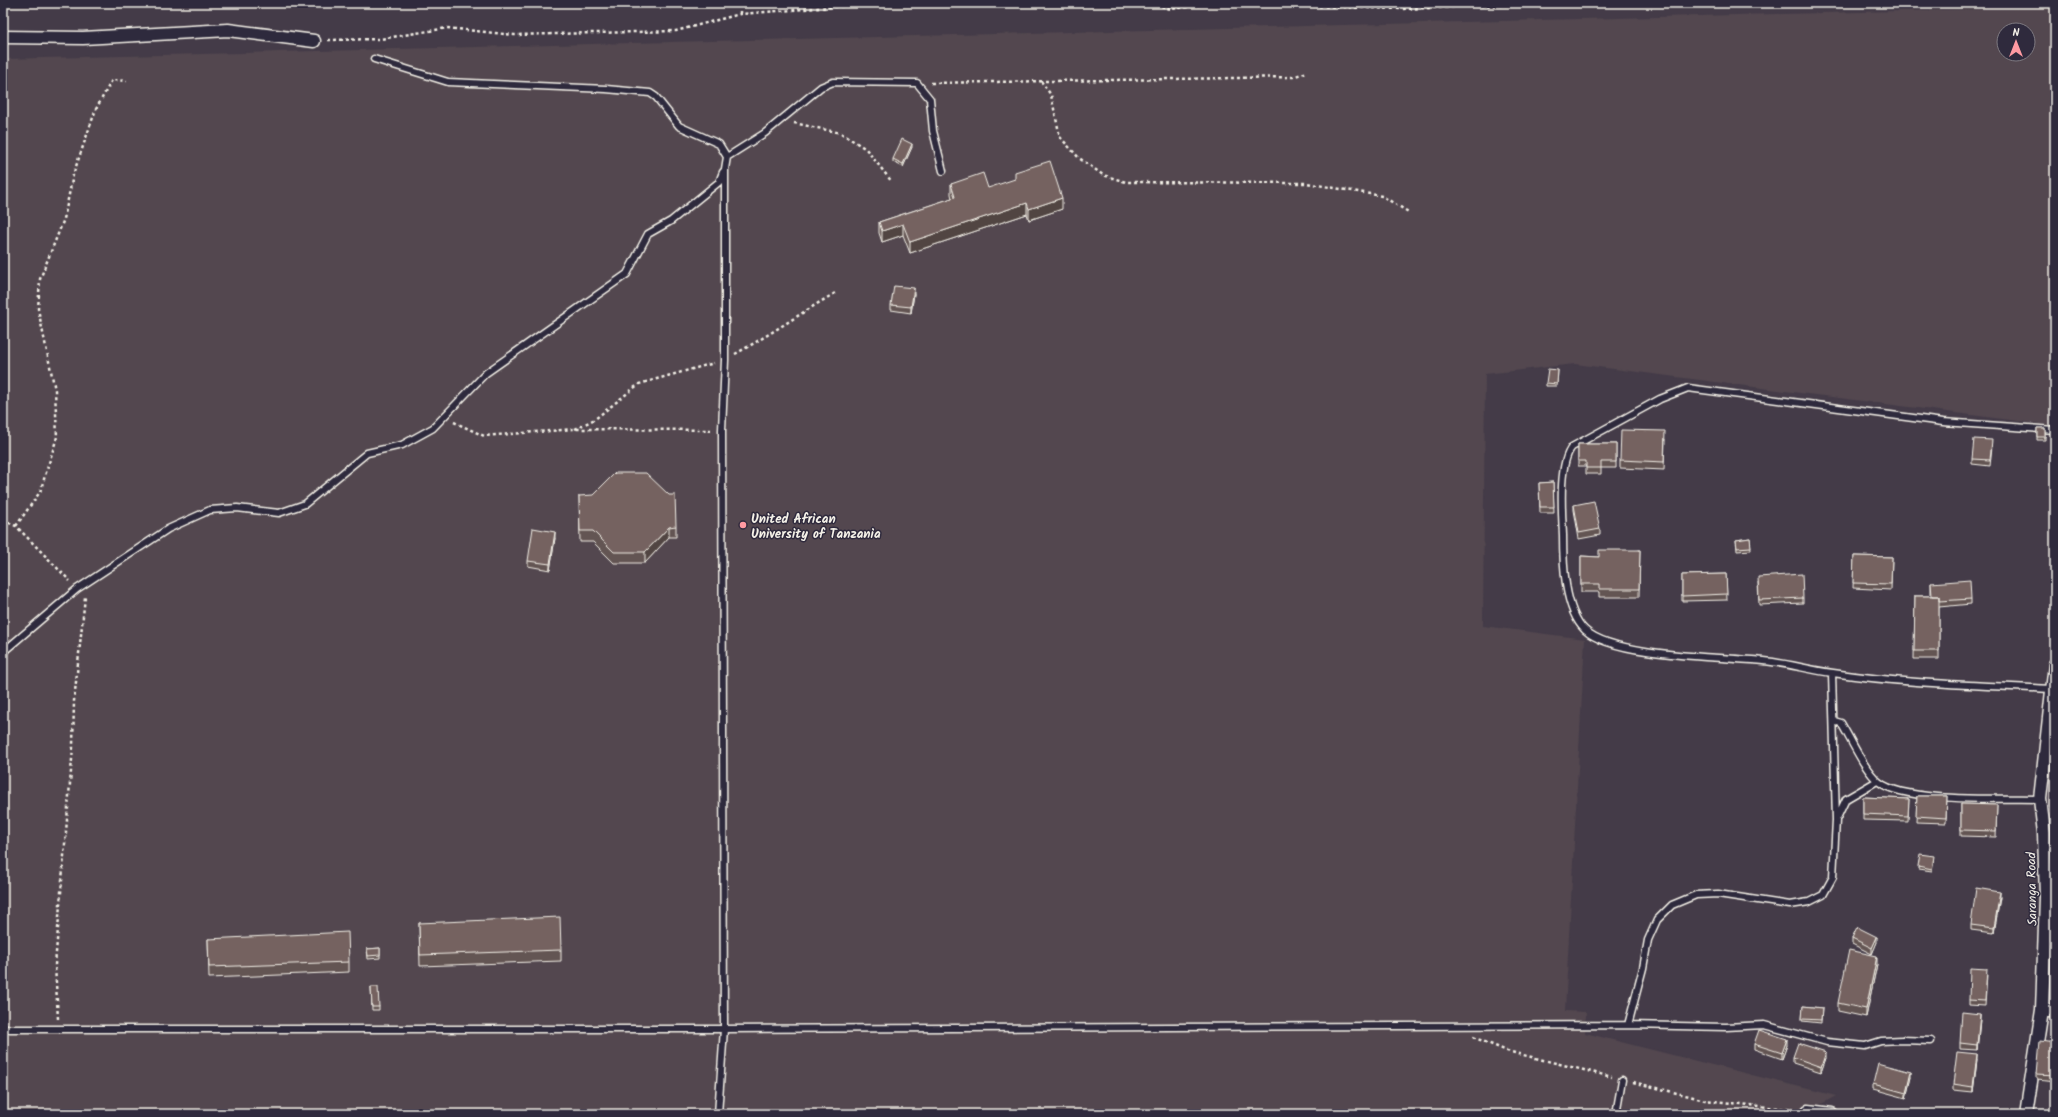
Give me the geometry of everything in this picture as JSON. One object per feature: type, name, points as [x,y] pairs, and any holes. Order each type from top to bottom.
[{"type":"street","points":[[3,37],[83,38],[228,30],[314,41]]},
{"type":"street","name":"Saranga Road","points":[[2026,1114],[2042,1010],[2046,897],[2044,833],[2040,799],[2052,703],[2055,664]]},
{"type":"street","points":[[2042,1010],[2055,1010]]},
{"type":"street","points":[[1808,1111],[1832,1114]]},
{"type":"lane","points":[[374,59],[448,82],[606,89],[650,93],[656,97],[679,126],[719,144],[727,157],[725,169],[725,360],[722,430],[724,1029],[718,1114]]},
{"type":"lane","points":[[727,157],[765,133],[780,119],[821,87],[833,82],[917,83],[930,99],[933,131],[943,171]]},
{"type":"lane","points":[[3,652],[77,589],[168,529],[210,510],[237,508],[279,513],[305,504],[367,453],[402,445],[433,428],[486,373],[627,274],[648,234],[671,221],[719,182],[725,169]]},
{"type":"lane","points":[[2052,688],[1914,682],[1832,673],[1765,661],[1686,656],[1614,645],[1598,640],[1584,630],[1577,620],[1565,580],[1562,506],[1567,453],[1582,440],[1619,423],[1660,399],[1688,388],[1943,422],[2055,430]]},
{"type":"lane","points":[[1628,1025],[1643,968],[1648,940],[1657,920],[1672,905],[1696,895],[1718,894],[1790,905],[1809,902],[1823,895],[1833,877],[1836,820],[1832,673]]},
{"type":"lane","points":[[1834,721],[1841,723],[1863,761],[1877,781],[1890,789],[1902,793],[1961,798],[2040,799]]},
{"type":"lane","points":[[1836,820],[1846,799],[1877,781]]},
{"type":"lane","points":[[3,1029],[724,1029],[1628,1025],[1726,1027],[1764,1025],[1827,1042],[1865,1046],[1881,1041],[1931,1041]]},
{"type":"lane","points":[[1616,1114],[1622,1080]]},
{"type":"path","points":[[740,3],[740,14]]},
{"type":"path","points":[[314,41],[380,39],[447,28],[514,34],[676,31],[740,14],[883,3]]},
{"type":"path","points":[[1150,3],[1171,9],[1217,3]]},
{"type":"path","points":[[1223,3],[1402,9],[1554,3]]},
{"type":"path","points":[[1354,8],[1358,3]]},
{"type":"path","points":[[917,83],[1293,77],[1307,72]]},
{"type":"path","points":[[16,526],[40,492],[57,437],[55,390],[38,309],[40,279],[64,220],[73,175],[96,109],[112,80],[127,80]]},
{"type":"path","points":[[1041,81],[1050,95],[1060,137],[1079,158],[1102,175],[1126,182],[1306,183],[1382,196],[1410,213]]},
{"type":"path","points":[[780,119],[841,133],[866,150],[892,182]]},
{"type":"path","points":[[575,428],[595,419],[639,384],[725,360],[764,338],[792,318],[837,292]]},
{"type":"path","points":[[446,415],[459,426],[484,436],[575,428],[722,430]]},
{"type":"path","points":[[3,520],[16,526],[77,589]]},
{"type":"path","points":[[59,1030],[55,965],[73,747],[74,702],[87,583]]},
{"type":"path","points":[[1447,1026],[1507,1051],[1705,1100],[1808,1111]]},
{"type":"shaded area","name":"United African University of Tanzania","points":[[2055,7],[2049,425],[1575,364],[1485,374],[1483,626],[1585,639],[1565,1011],[1586,1012],[1585,1033],[1836,1096],[1803,1114],[3,1114],[3,59]]},
{"type":"building","points":[[902,139],[912,144],[903,164],[893,159]]},
{"type":"building","points":[[1050,161],[1062,198],[1029,209],[1027,203],[910,242],[903,224],[882,231],[879,222],[955,197],[951,184],[983,173],[988,188],[1015,179],[1015,172]]},
{"type":"building","points":[[894,286],[914,288],[911,307],[891,305]]},
{"type":"building","points":[[1548,369],[1558,370],[1557,384],[1546,383]]},
{"type":"building","points":[[2037,428],[2045,428],[2045,437],[2037,437]]},
{"type":"building","points":[[1621,430],[1665,431],[1664,462],[1620,460]]},
{"type":"building","points":[[1974,439],[1992,440],[1990,460],[1972,459]]},
{"type":"building","points":[[1578,444],[1616,444],[1616,462],[1601,462],[1601,468],[1586,468],[1586,461],[1578,461]]},
{"type":"building","points":[[615,473],[646,473],[669,495],[675,495],[676,526],[669,527],[645,552],[614,552],[593,531],[580,531],[579,496],[593,495]]},
{"type":"building","points":[[1553,482],[1554,507],[1540,507],[1539,483]]},
{"type":"building","points":[[1594,501],[1600,529],[1579,533],[1574,505]]},
{"type":"building","points":[[533,528],[555,532],[550,564],[528,561]]},
{"type":"building","points":[[1750,538],[1751,547],[1737,548],[1736,540]]},
{"type":"building","points":[[1599,550],[1640,550],[1639,589],[1599,589],[1599,584],[1581,584],[1581,556],[1599,557]]},
{"type":"building","points":[[1854,556],[1892,557],[1891,584],[1853,583]]},
{"type":"building","points":[[1726,574],[1727,594],[1682,596],[1682,575]]},
{"type":"building","points":[[1802,574],[1803,598],[1759,600],[1758,577]]},
{"type":"building","points":[[1970,580],[1971,599],[1939,601],[1939,596],[1932,596],[1931,583]]},
{"type":"building","points":[[1915,596],[1939,596],[1939,651],[1914,651]]},
{"type":"building","points":[[1917,796],[1947,796],[1946,818],[1916,816]]},
{"type":"building","points":[[1863,797],[1909,799],[1908,816],[1863,814]]},
{"type":"building","points":[[1961,804],[1997,805],[1996,831],[1961,830]]},
{"type":"building","points":[[1920,854],[1934,856],[1932,869],[1918,866]]},
{"type":"building","points":[[1976,888],[2000,892],[1994,928],[1971,925]]},
{"type":"building","points":[[560,917],[561,950],[420,955],[419,923]]},
{"type":"building","points":[[1857,927],[1877,937],[1872,948],[1852,938]]},
{"type":"building","points":[[348,932],[349,962],[209,967],[208,939]]},
{"type":"building","points":[[380,948],[380,955],[368,956],[367,949]]},
{"type":"building","points":[[1849,950],[1877,956],[1866,1009],[1838,1003]]},
{"type":"building","points":[[1970,968],[1987,969],[1985,1001],[1969,1000]]},
{"type":"building","points":[[371,987],[378,987],[379,1007],[372,1007]]},
{"type":"building","points":[[1803,1006],[1822,1008],[1821,1020],[1802,1019]]},
{"type":"building","points":[[1962,1012],[1980,1014],[1977,1045],[1960,1043]]},
{"type":"building","points":[[2050,1014],[2055,1014],[2055,1037],[2052,1037]]},
{"type":"building","points":[[1759,1030],[1787,1039],[1782,1053],[1754,1044]]},
{"type":"building","points":[[2040,1041],[2055,1043],[2055,1075],[2037,1074]]},
{"type":"building","points":[[1798,1043],[1826,1052],[1821,1067],[1793,1057]]},
{"type":"building","points":[[1957,1052],[1977,1054],[1973,1087],[1953,1084]]},
{"type":"building","points":[[1878,1063],[1911,1072],[1906,1093],[1873,1084]]},
{"type":"building","points":[[2039,1110],[2055,1111],[2055,1114],[2039,1114]]},
{"type":"place","name":"United African University of Tanzania","points":[[743,525]]}]
